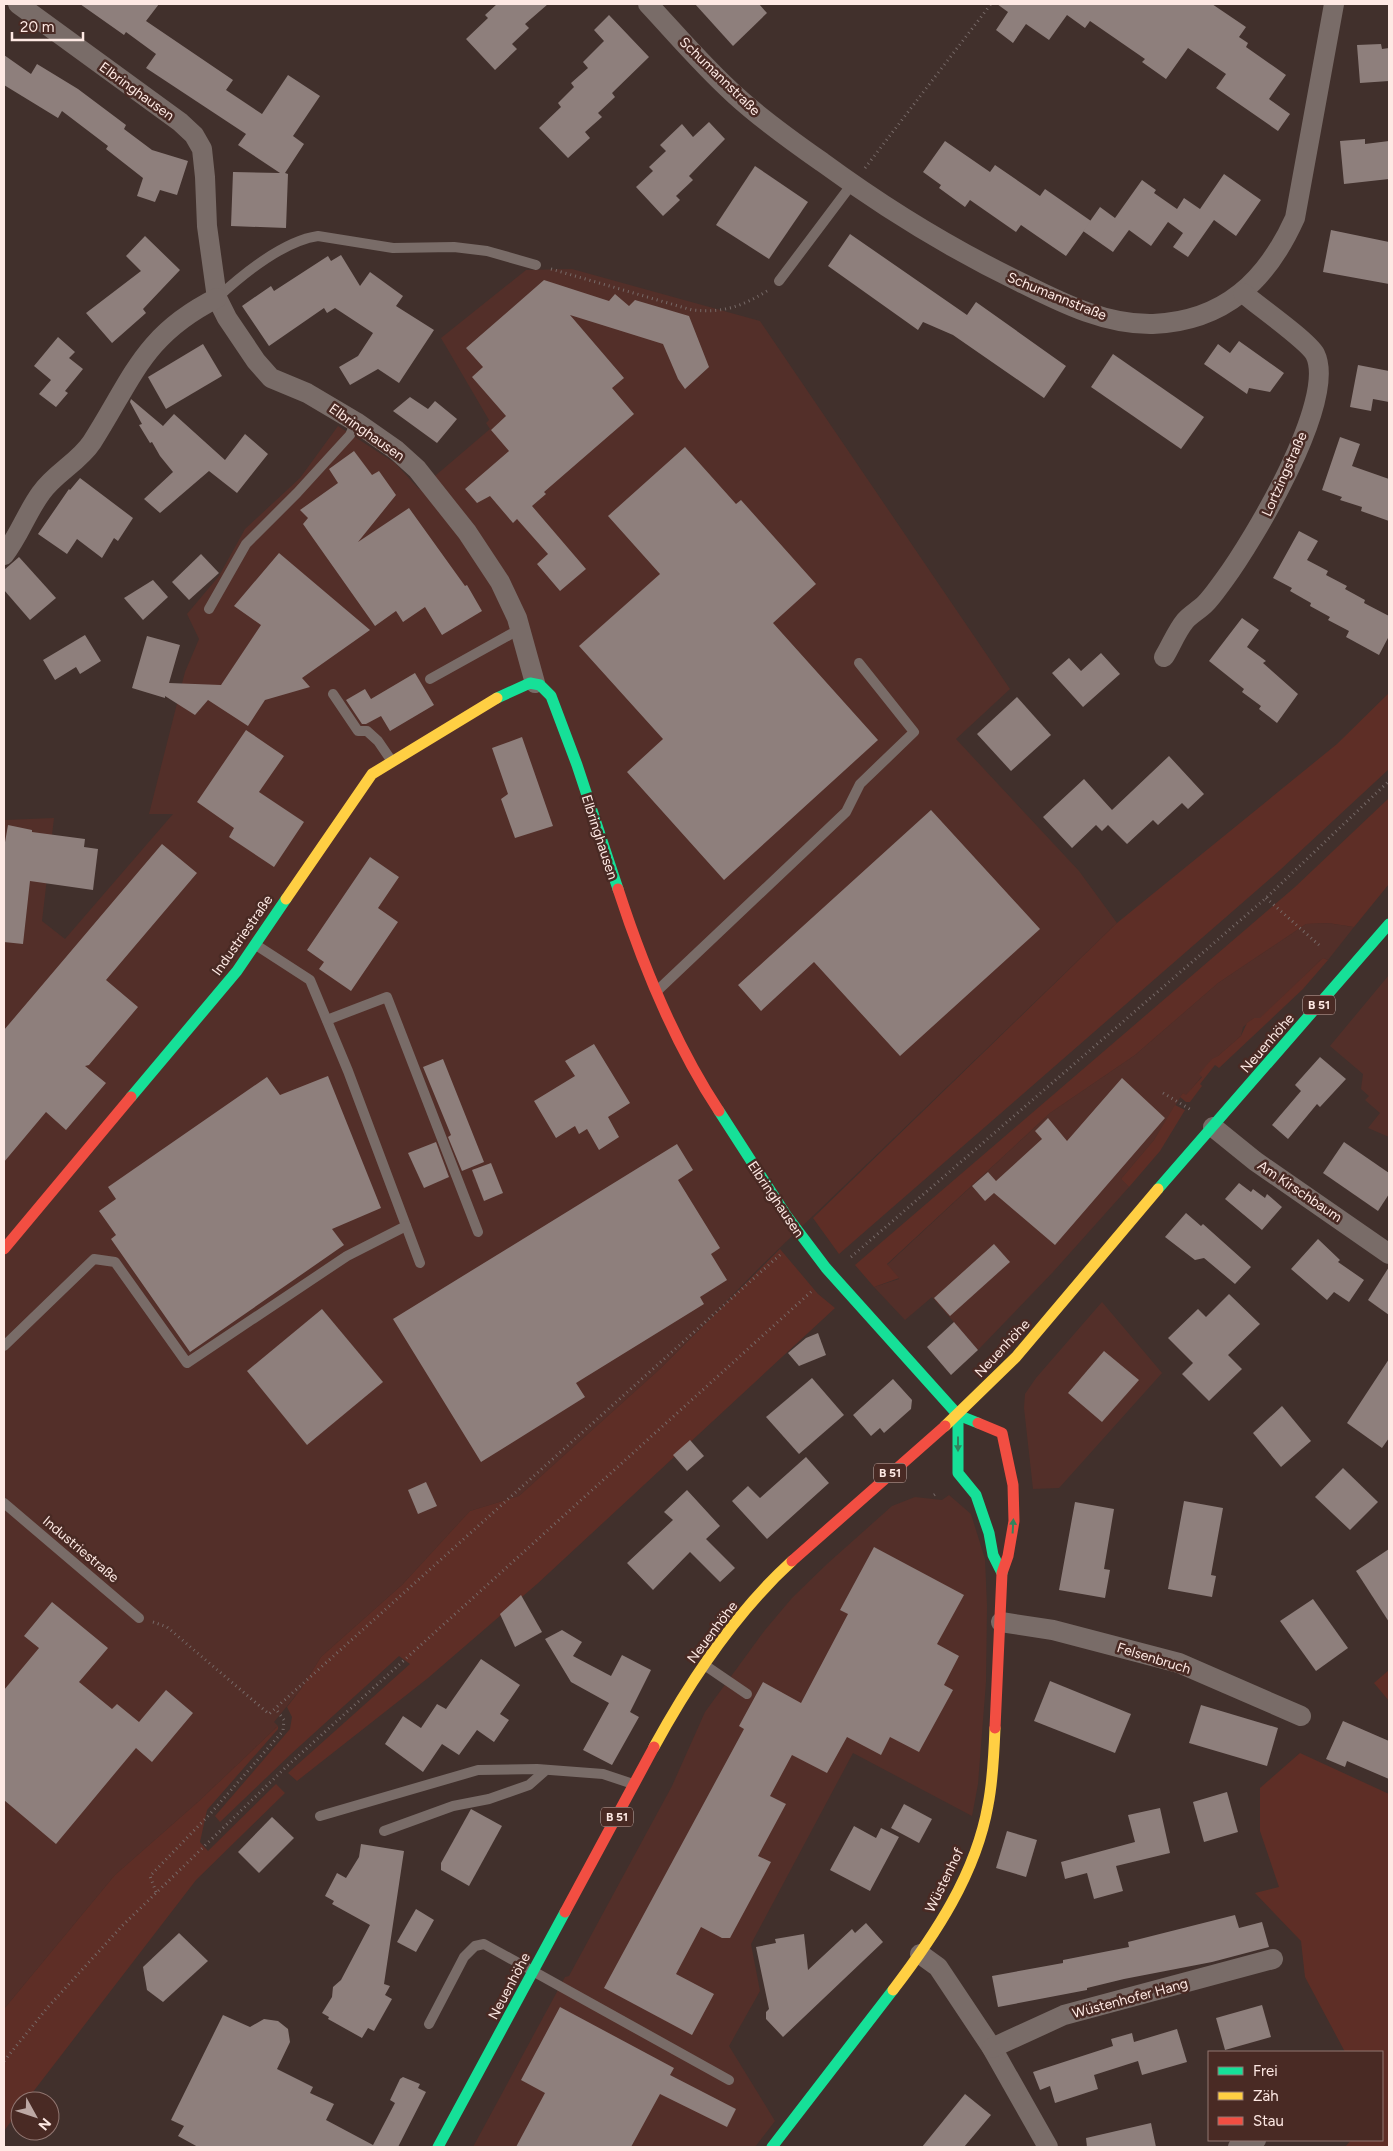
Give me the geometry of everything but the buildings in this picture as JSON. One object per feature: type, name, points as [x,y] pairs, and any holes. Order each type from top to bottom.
[{"type":"main road","name":"Industriestraße","points":[[4,1249],[219,994],[256,944],[364,782],[391,761],[504,694],[520,685],[535,683]]},
{"type":"main road","name":"Elbringhausen","points":[[535,683],[545,688],[551,696],[563,725],[635,942],[685,1056],[746,1154],[801,1235],[826,1268],[958,1414]]},
{"type":"main road","name":"Neuenhöhe","points":[[438,2147],[667,1724],[705,1665],[744,1613],[786,1567],[958,1414],[1016,1357],[1132,1218],[1389,924]]},
{"type":"main road","name":"Wüstenhof","points":[[772,2147],[920,1954],[960,1888],[973,1857],[983,1824],[994,1755],[1002,1573],[1011,1552],[1013,1480],[1002,1433],[958,1414],[958,1473],[976,1495],[989,1533],[993,1555],[1002,1573]]},
{"type":"street","name":"Elbringhausen","points":[[18,4],[180,122],[194,135],[202,149],[207,226],[217,298],[227,318],[256,361],[271,378],[307,393],[356,422],[403,456],[442,499],[467,532],[500,582],[520,628],[535,683]]},
{"type":"street","name":"Schumannstraße","points":[[648,4],[733,93],[777,130],[852,184],[916,226],[982,264],[1095,315],[1126,322],[1153,324],[1186,319],[1218,307],[1243,293],[1267,267],[1284,241],[1295,218],[1334,4]]},
{"type":"street","name":"Lortzingstraße","points":[[1164,657],[1185,621],[1204,604],[1251,542],[1275,499],[1295,455],[1311,411],[1319,377],[1314,353],[1300,339],[1243,293]]},
{"type":"street","points":[[4,555],[14,542],[41,492],[82,454],[92,442],[122,389],[146,352],[174,323],[217,298]]},
{"type":"street","name":"Am Kirschbaum","points":[[1213,1127],[1255,1161],[1389,1254]]},
{"type":"street","name":"Felsenbruch","points":[[1001,1622],[1053,1630],[1179,1663],[1301,1716]]},
{"type":"street","points":[[920,1954],[938,1967],[992,2048],[1048,2147]]},
{"type":"street","name":"Wüstenhofer Hang","points":[[992,2048],[1064,2015],[1273,1959]]},
{"type":"street","points":[[1238,2147],[1253,2141]]},
{"type":"lane","points":[[779,281],[852,184]]},
{"type":"lane","points":[[217,298],[236,281],[286,247],[306,238],[318,236],[392,248],[454,246],[487,251],[536,265]]},
{"type":"lane","points":[[208,609],[246,544],[297,493],[350,435],[356,422]]},
{"type":"lane","points":[[430,679],[520,628]]},
{"type":"lane","points":[[656,992],[846,812],[860,784],[914,732],[859,664]]},
{"type":"lane","points":[[333,694],[358,730],[367,731],[378,741],[391,761]]},
{"type":"lane","points":[[256,944],[310,980],[420,1263]]},
{"type":"lane","points":[[327,1020],[387,997],[478,1232]]},
{"type":"lane","points":[[4,1346],[94,1259],[115,1262],[188,1363],[347,1256],[406,1226]]},
{"type":"lane","name":"Industriestraße","points":[[4,1503],[138,1618]]},
{"type":"lane","points":[[705,1665],[747,1694]]},
{"type":"lane","points":[[320,1816],[478,1770],[546,1770],[603,1774],[634,1784]]},
{"type":"lane","points":[[384,1831],[453,1806],[489,1799],[529,1785],[546,1770]]},
{"type":"lane","points":[[429,2024],[464,1957],[475,1946],[487,1946],[729,2080]]},
{"type":"path","points":[[852,184],[882,149],[991,4]]},
{"type":"path","points":[[536,265],[692,310],[714,312],[733,308],[754,300],[779,281]]},
{"type":"path","points":[[844,1263],[1266,898],[1389,781]]},
{"type":"path","points":[[1266,898],[1319,945]]},
{"type":"path","points":[[1163,1094],[1185,1104],[1213,1127]]},
{"type":"path","points":[[138,1618],[167,1627],[269,1714],[801,1235]]},
{"type":"path","points":[[4,2061],[48,2007],[122,1926],[285,1768],[810,1293]]},
{"type":"path","points":[[156,1892],[150,1876],[210,1814],[283,1731],[284,1720],[276,1708]]},
{"type":"shaded area","points":[[572,269],[760,321],[1010,689],[956,739],[1079,871],[1117,923],[761,1266],[661,1368],[519,1496],[470,1511],[403,1584],[321,1657],[301,1689],[274,1722],[278,1726],[198,1802],[115,1875],[4,2009],[4,820],[54,818],[42,921],[65,939],[173,814],[149,814],[185,672],[199,639],[187,614],[219,576],[245,529],[300,478],[338,426],[395,463],[419,489],[490,429],[486,423],[489,420],[441,338],[526,270]]},
{"type":"shaded area","points":[[1389,693],[1389,769],[1280,870],[839,1254],[813,1218],[1117,923],[1337,744]]},
{"type":"shaded area","points":[[1389,798],[1389,884],[1354,927],[1328,923],[1306,924],[1218,983],[1135,1055],[1050,1113],[887,1264],[899,1278],[874,1287],[855,1265],[1295,887]]},
{"type":"shaded area","points":[[1328,923],[1354,927],[1328,960],[1323,958],[1260,1019],[1254,1018],[1243,1027],[1241,1036],[1218,1056],[1186,1096],[1183,1093],[1154,1140],[1121,1179],[1129,1187],[1053,1272],[978,1350],[932,1297],[905,1320],[874,1287],[899,1279],[887,1265],[1050,1113],[1135,1055],[1218,983],[1306,924]]},
{"type":"shaded area","points":[[1323,958],[1328,960],[1303,989],[1219,1068],[1215,1065],[1200,1084],[1202,1086],[1190,1102],[1186,1102],[1180,1097],[1183,1093],[1186,1095],[1202,1077],[1199,1074],[1212,1059],[1241,1036],[1247,1023],[1254,1018],[1260,1018]]},
{"type":"shaded area","points":[[1389,975],[1389,1137],[1368,1128],[1380,1113],[1365,1100],[1369,1096],[1361,1089],[1363,1074],[1330,1046]]},
{"type":"shaded area","points":[[1175,1105],[1185,1110],[1160,1151],[1129,1187],[1121,1179],[1154,1140]]},
{"type":"shaded area","points":[[780,1249],[818,1294],[835,1308],[537,1584],[428,1678],[297,1781],[288,1773],[410,1664],[399,1656],[291,1754],[220,1822],[215,1816],[290,1729],[292,1717],[287,1707],[321,1657],[403,1584],[470,1511],[519,1496],[661,1368]]},
{"type":"shaded area","points":[[1102,1302],[1162,1373],[1059,1488],[1033,1489],[1024,1408],[1025,1394],[1036,1378]]},
{"type":"shaded area","points":[[949,1495],[971,1514],[985,1559],[987,1606],[986,1682],[978,1784],[972,1816],[853,1753],[751,1944],[760,1991],[729,2046],[775,2121],[755,2147],[473,2147],[565,1977],[569,1976],[672,1786],[705,1712],[765,1630],[792,1598],[892,1506],[915,1497],[942,1500]]},
{"type":"shaded area","points":[[1389,1670],[1389,1701],[1374,1683]]},
{"type":"shaded area","points":[[278,1726],[278,1729],[207,1810],[200,1842],[208,1851],[276,1784],[285,1793],[196,1880],[34,2091],[10,2091],[10,2123],[4,2131],[4,2009],[115,1875],[198,1802]]},
{"type":"shaded area","points":[[1300,1753],[1389,1794],[1389,2147],[1345,2147],[1350,2141],[1383,2141],[1383,2051],[1344,2051],[1305,1977],[1301,1941],[1255,1893],[1279,1887],[1260,1831],[1260,1788]]},
{"type":"traffic: fast","points":[[497,698],[530,683],[540,685],[551,696],[577,765],[618,889]]},
{"type":"traffic: fast","points":[[131,1097],[237,971],[286,899]]},
{"type":"traffic: fast","points":[[1158,1189],[1389,924]]},
{"type":"traffic: fast","points":[[719,1111],[786,1215],[826,1268],[958,1415],[978,1423]]},
{"type":"traffic: fast","points":[[958,1415],[958,1473],[976,1495],[989,1533],[993,1555],[1002,1573]]},
{"type":"traffic: fast","points":[[438,2147],[565,1912]]},
{"type":"traffic: fast","points":[[772,2147],[893,1990]]},
{"type":"traffic: slow","points":[[286,899],[372,774],[497,698]]},
{"type":"traffic: slow","points":[[945,1426],[1016,1357],[1158,1189]]},
{"type":"traffic: slow","points":[[654,1747],[683,1697],[733,1625],[771,1581],[792,1561]]},
{"type":"traffic: slow","points":[[893,1990],[924,1948],[952,1903],[974,1855],[990,1796],[995,1728]]},
{"type":"traffic: jam","points":[[618,889],[638,947],[661,1003],[688,1058],[719,1111]]},
{"type":"traffic: jam","points":[[4,1249],[131,1097]]},
{"type":"traffic: jam","points":[[978,1423],[1002,1433],[1013,1485],[1014,1521],[1008,1556],[1002,1573],[995,1728]]},
{"type":"traffic: jam","points":[[792,1561],[945,1426]]},
{"type":"traffic: jam","points":[[565,1912],[654,1747]]}]
